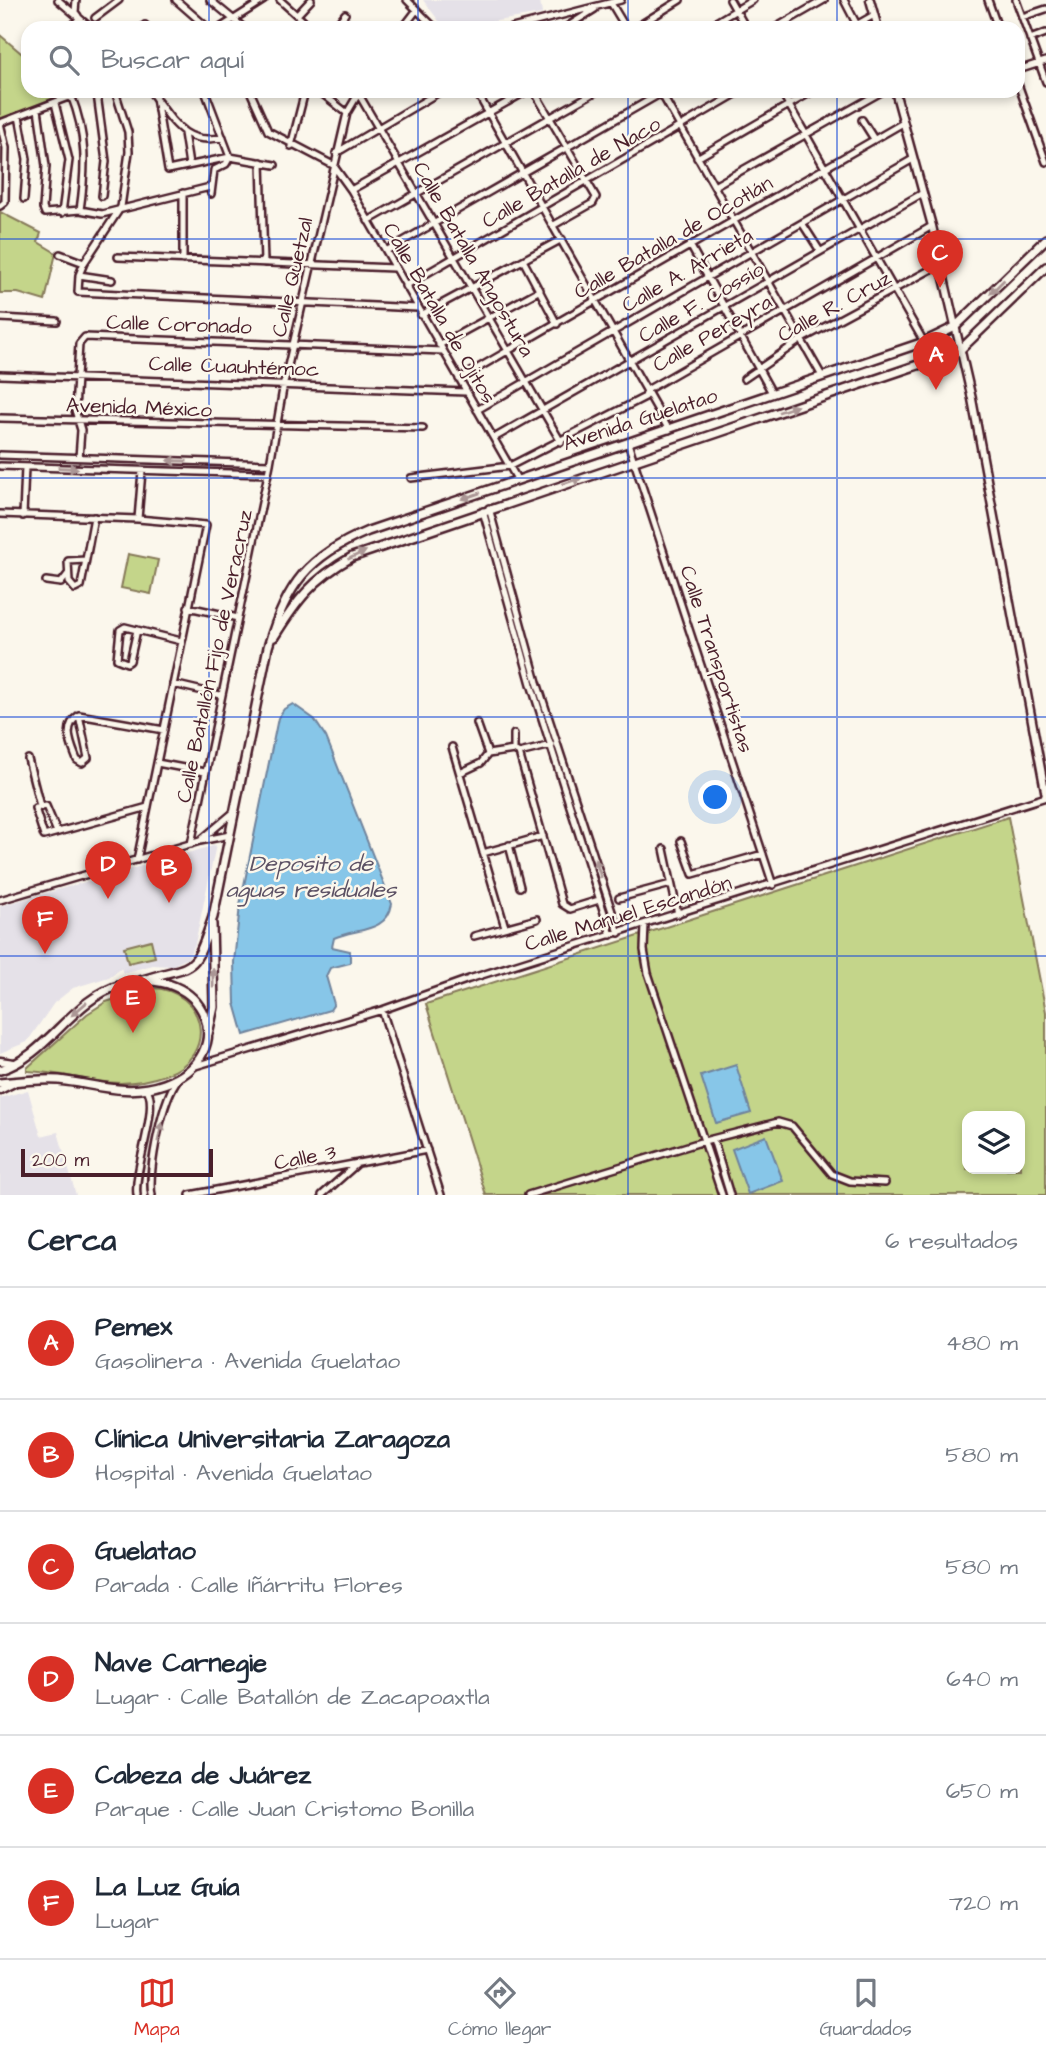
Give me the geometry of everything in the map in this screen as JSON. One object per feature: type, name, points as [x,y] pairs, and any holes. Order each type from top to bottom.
[{"type":"main road","name":"Avenida Guelatao","points":[[0,1070],[40,1047],[90,1000],[115,987],[180,972],[193,963],[213,917],[268,646],[279,610],[291,589],[327,552],[368,531],[924,342],[955,327],[1046,239]]},
{"type":"main road","name":"Avenida Guelatao","points":[[268,646],[302,594],[316,579],[375,547],[959,351],[1046,267]]},
{"type":"main road","name":"Avenida Guelatao","points":[[192,1067],[206,1041],[214,1014],[213,917]]},
{"type":"main road","points":[[140,981],[168,983],[187,991],[202,1012],[206,1041]]},
{"type":"main road","points":[[0,1083],[55,1080],[110,1090],[146,1088],[183,1074],[192,1067]]},
{"type":"street","points":[[58,0],[82,21]]},
{"type":"street","points":[[76,0],[75,12],[79,19]]},
{"type":"street","points":[[95,18],[118,0]]},
{"type":"street","points":[[176,0],[200,21]]},
{"type":"street","points":[[210,0],[235,21]]},
{"type":"street","points":[[230,21],[264,0]]},
{"type":"street","points":[[280,0],[303,21]]},
{"type":"street","points":[[297,15],[311,0]]},
{"type":"street","points":[[541,21],[621,0]]},
{"type":"street","points":[[646,21],[680,0]]},
{"type":"street","points":[[730,0],[742,21]]},
{"type":"street","points":[[718,21],[753,0]]},
{"type":"street","points":[[787,21],[824,0]]},
{"type":"street","points":[[844,0],[852,21]]},
{"type":"street","points":[[870,0],[875,21]]},
{"type":"street","points":[[988,0],[996,21]]},
{"type":"street","points":[[1016,0],[1023,21]]},
{"type":"street","points":[[611,3],[622,21]]},
{"type":"street","points":[[405,21],[411,4],[428,21]]},
{"type":"street","points":[[576,21],[598,7]]},
{"type":"street","points":[[1022,17],[1046,9]]},
{"type":"street","points":[[340,21],[345,14]]},
{"type":"street","points":[[863,21],[874,15]]},
{"type":"street","points":[[1025,25],[1043,62],[1046,82]]},
{"type":"street","points":[[1030,39],[1046,33]]},
{"type":"street","points":[[1025,68],[1043,62]]},
{"type":"street","points":[[1,206],[6,159],[0,123],[65,98]]},
{"type":"street","points":[[72,98],[79,116],[86,154],[80,210]]},
{"type":"street","points":[[95,98],[106,161],[102,196]]},
{"type":"street","points":[[114,98],[128,132],[129,152],[121,207],[84,263],[79,275],[78,292],[302,305],[418,308]]},
{"type":"street","points":[[156,98],[184,133],[201,140],[223,137]]},
{"type":"street","points":[[156,98],[167,168],[170,170],[230,158],[275,165]]},
{"type":"street","points":[[208,98],[230,158]]},
{"type":"street","points":[[253,98],[263,125],[275,137],[333,165]]},
{"type":"street","points":[[291,146],[303,98]]},
{"type":"street","points":[[328,98],[347,113]]},
{"type":"street","name":"Calle Quetzal","points":[[268,474],[284,383],[333,165],[347,113],[356,98]]},
{"type":"street","name":"Calle Batalla Angostura","points":[[362,98],[561,442]]},
{"type":"street","points":[[336,153],[429,98]]},
{"type":"street","points":[[480,98],[544,206],[669,430]]},
{"type":"street","points":[[351,190],[515,98]]},
{"type":"street","points":[[538,98],[596,200],[554,225]]},
{"type":"street","points":[[368,221],[585,98]]},
{"type":"street","points":[[386,251],[652,98]]},
{"type":"street","points":[[665,98],[822,376]]},
{"type":"street","name":"Calle Batalla de Naco","points":[[405,286],[729,98]]},
{"type":"street","points":[[785,98],[924,342]]},
{"type":"street","points":[[697,158],[801,98]]},
{"type":"street","points":[[714,186],[865,98]]},
{"type":"street","points":[[897,98],[932,226],[972,399],[1046,797]]},
{"type":"street","points":[[1023,98],[1046,162]]},
{"type":"street","points":[[55,103],[69,160],[62,213]]},
{"type":"street","points":[[38,109],[47,166],[44,212],[80,210],[102,214],[183,193],[210,190],[214,170],[226,164],[230,158]]},
{"type":"street","points":[[19,116],[27,159],[24,199]]},
{"type":"street","points":[[862,120],[874,139]]},
{"type":"street","name":"Calle Batalla de Ocotlán","points":[[459,379],[903,123]]},
{"type":"street","points":[[184,133],[189,165]]},
{"type":"street","name":"Calle A. Arrieta","points":[[477,410],[913,159]]},
{"type":"street","points":[[261,162],[264,263]]},
{"type":"street","name":"Calle Batalla de Ojitos","points":[[333,165],[351,190],[517,479]]},
{"type":"street","points":[[183,193],[183,260]]},
{"type":"street","name":"Calle F. Cossío","points":[[494,438],[923,193]]},
{"type":"street","points":[[802,223],[820,251]]},
{"type":"street","name":"Calle Pereyra","points":[[411,478],[510,466],[561,442],[645,397],[647,390],[932,226]]},
{"type":"street","points":[[421,315],[562,239]]},
{"type":"street","points":[[690,245],[772,393]]},
{"type":"street","points":[[60,254],[84,263]]},
{"type":"street","points":[[118,257],[394,268]]},
{"type":"street","points":[[523,260],[557,324]]},
{"type":"street","name":"Calle R. Cruz","points":[[744,379],[802,340],[941,264]]},
{"type":"street","points":[[79,275],[112,280]]},
{"type":"street","points":[[441,348],[489,317],[540,290]]},
{"type":"street","points":[[0,318],[57,321]]},
{"type":"street","name":"Calle Coronado","points":[[77,377],[81,338],[441,348]]},
{"type":"street","name":"Calle Cuauhtémoc","points":[[0,375],[284,383],[466,392]]},
{"type":"street","points":[[77,377],[75,410],[79,422],[79,458]]},
{"type":"street","name":"Avenida México","points":[[0,418],[265,426],[276,422],[423,428]]},
{"type":"street","name":"Calle Transportistas","points":[[628,443],[773,885]]},
{"type":"street","points":[[0,455],[270,464]]},
{"type":"street","points":[[216,473],[217,463]]},
{"type":"street","points":[[0,466],[268,474]]},
{"type":"street","points":[[23,516],[25,467]]},
{"type":"street","points":[[138,519],[142,471]]},
{"type":"street","name":"Calle Batallón Fijo de Veracruz","points":[[191,844],[268,474]]},
{"type":"street","points":[[486,510],[541,717],[611,935]]},
{"type":"street","points":[[0,514],[138,519],[206,525],[137,860]]},
{"type":"street","points":[[86,560],[70,560],[68,574],[72,587],[79,589],[86,560],[94,517]]},
{"type":"street","points":[[46,581],[61,583],[68,574]]},
{"type":"street","points":[[188,607],[238,618]]},
{"type":"street","points":[[137,630],[130,661],[127,663],[118,660],[115,656],[121,629],[137,630],[181,641]]},
{"type":"street","points":[[534,683],[549,714],[619,933]]},
{"type":"street","points":[[173,684],[220,695]]},
{"type":"street","points":[[541,717],[549,714]]},
{"type":"street","points":[[79,715],[164,730]]},
{"type":"street","points":[[79,715],[88,758],[84,763],[77,760],[69,736],[71,724],[79,715]]},
{"type":"street","points":[[477,723],[488,754]]},
{"type":"street","points":[[514,734],[563,906],[570,909],[599,900]]},
{"type":"street","points":[[460,773],[481,763],[488,754],[558,743]]},
{"type":"street","points":[[452,747],[505,927]]},
{"type":"street","points":[[28,759],[40,806]]},
{"type":"street","points":[[157,763],[205,772]]},
{"type":"street","name":"Calle Manuel Escandón","points":[[192,1067],[382,1010],[1046,797]]},
{"type":"street","points":[[40,806],[34,812],[42,835],[148,807]]},
{"type":"street","points":[[40,806],[47,808],[57,832]]},
{"type":"street","points":[[200,841],[234,812]]},
{"type":"street","points":[[579,833],[586,831]]},
{"type":"street","points":[[0,900],[200,841],[230,835]]},
{"type":"street","points":[[483,853],[543,836]]},
{"type":"street","points":[[681,841],[693,874],[763,854]]},
{"type":"street","points":[[509,845],[520,887]]},
{"type":"street","points":[[664,849],[678,914]]},
{"type":"street","points":[[619,898],[671,884]]},
{"type":"street","points":[[474,936],[537,919]]},
{"type":"street","points":[[645,924],[644,950],[648,972],[722,1195]]},
{"type":"street","points":[[382,1010],[441,1195]]},
{"type":"street","points":[[206,1041],[212,1056],[219,1059]]},
{"type":"street","points":[[0,1061],[14,1063]]},
{"type":"street","points":[[152,1195],[152,1168],[168,1094],[183,1074]]},
{"type":"street","points":[[0,1090],[19,1082]]},
{"type":"street","points":[[137,1195],[137,1174],[152,1102],[146,1088]]},
{"type":"street","points":[[528,1195],[704,1141],[785,1123],[792,1126],[832,1174],[850,1181],[884,1183]]},
{"type":"street","points":[[713,1139],[730,1195]]},
{"type":"street","name":"Calle 3","points":[[190,1195],[427,1150]]},
{"type":"street","points":[[322,1195],[358,1163]]},
{"type":"shaded area","points":[[423,0],[540,0],[542,14],[496,21],[439,21]]},
{"type":"shaded area","points":[[216,845],[195,944],[188,958],[171,966],[153,965],[123,973],[121,968],[109,977],[73,988],[54,1003],[27,1042],[0,1053],[0,906]]},
{"type":"shaded area","points":[[28,1090],[41,1136],[58,1132],[76,1195],[0,1195],[0,1098]]},
{"type":"green space","points":[[0,35],[21,53],[21,98],[55,98],[0,120]]},
{"type":"green space","points":[[0,212],[41,233],[38,242],[56,253],[45,301],[18,293],[0,293]]},
{"type":"green space","points":[[128,554],[158,560],[151,594],[121,588]]},
{"type":"green space","points":[[1008,817],[1046,1012],[1046,1195],[486,1195],[426,1004]]},
{"type":"green space","points":[[151,940],[155,957],[128,963],[124,947]]},
{"type":"green space","points":[[151,988],[170,991],[184,999],[194,1011],[199,1025],[199,1040],[193,1054],[182,1066],[165,1075],[128,1083],[27,1071],[27,1068],[87,1014],[106,1002]]},
{"type":"water","name":"Deposito de aguas residuales","points":[[293,704],[314,719],[326,737],[392,904],[389,913],[378,925],[334,938],[332,947],[350,951],[350,963],[330,968],[326,976],[334,1004],[330,1010],[244,1035],[235,1003],[234,962],[240,905],[278,718],[284,709]]},
{"type":"water","points":[[736,1065],[751,1113],[716,1123],[701,1076]]},
{"type":"water","points":[[766,1136],[783,1181],[748,1194],[732,1149]]},
{"type":"place","name":"Guelatao","points":[[940,288]]},
{"type":"place","name":"Pemex","points":[[936,390]]},
{"type":"place","name":"Nave Carnegie","points":[[108,899]]},
{"type":"place","name":"Clínica Universitaria Zaragoza","points":[[169,903]]},
{"type":"place","name":"La Luz Guía","points":[[45,954]]},
{"type":"place","name":"Cabeza de Juárez","points":[[133,1033]]}]
